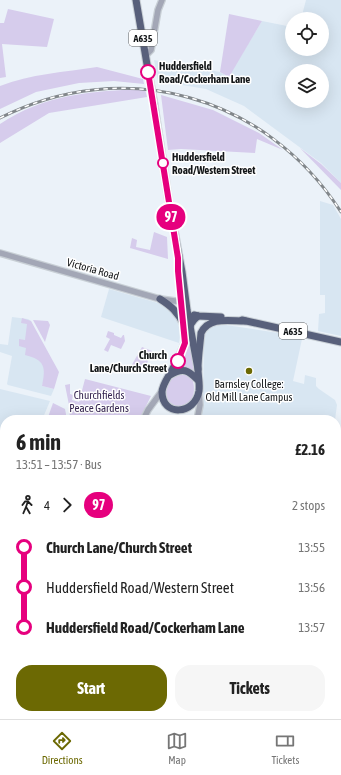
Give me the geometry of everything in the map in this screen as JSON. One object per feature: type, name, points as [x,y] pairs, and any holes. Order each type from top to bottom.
[{"type":"highway","name":"A635","points":[[136,0],[178,258],[182,272],[187,310],[185,343],[178,361],[162,391]]},
{"type":"highway","name":"A635","points":[[178,258],[182,302],[198,369]]},
{"type":"highway","points":[[160,299],[173,308],[187,326],[198,316]]},
{"type":"highway","name":"A635","points":[[182,302],[187,310],[198,316],[232,318],[341,342]]},
{"type":"highway","name":"A635","points":[[198,391],[201,333],[207,324],[216,321],[245,321]]},
{"type":"highway","points":[[170,375],[176,371],[183,370],[192,374],[198,380]]},
{"type":"highway","points":[[162,391],[165,403],[173,409],[184,410],[191,406],[195,401],[198,391]]},
{"type":"street","points":[[146,55],[151,50],[158,10],[162,0]]},
{"type":"street","name":"Victoria Road","points":[[0,253],[160,299],[182,302]]},
{"type":"street","points":[[146,415],[162,391]]},
{"type":"street","points":[[198,391],[200,405],[198,415]]},
{"type":"shaded area","points":[[306,0],[341,0],[341,183],[321,163],[244,106],[206,89],[158,81],[154,60],[220,72],[228,77],[262,21],[285,26],[285,56],[329,56],[329,12],[303,12]]},
{"type":"shaded area","points":[[320,201],[333,205],[341,219],[341,336],[318,331],[319,314],[325,313],[325,295],[320,295]]},
{"type":"shaded area","points":[[109,289],[158,303],[168,309],[180,325],[179,343],[101,317]]},
{"type":"shaded area","points":[[12,317],[28,319],[31,321],[49,365],[42,386],[54,389],[51,396],[7,384],[12,356],[0,352],[0,344],[8,345]]},
{"type":"shaded area","name":"Barnsley College: Old Mill Lane Campus","points":[[226,325],[285,334],[302,339],[293,381],[304,384],[305,375],[316,378],[316,386],[335,400],[337,405],[336,415],[199,415],[203,399],[204,336],[213,326]]},
{"type":"shaded area","points":[[0,389],[50,401],[44,415],[0,415]]},
{"type":"green space","points":[[8,9],[54,19],[47,47],[2,44],[6,77],[0,78],[0,23],[4,23]]},
{"type":"green space","points":[[229,14],[262,21],[229,77],[220,72]]},
{"type":"green space","points":[[97,67],[143,79],[144,84],[114,81],[79,83],[36,92],[0,109],[0,86],[35,76]]},
{"type":"green space","points":[[145,89],[147,97],[49,113],[0,143],[0,124],[34,106],[52,100],[88,93]]},
{"type":"green space","points":[[161,95],[213,110],[259,133],[283,150],[257,139],[255,153],[181,149],[168,150]]},
{"type":"green space","points":[[300,148],[321,164],[341,183],[341,190]]},
{"type":"green space","points":[[154,232],[167,237],[168,259],[130,248],[132,238],[137,240],[136,247],[150,250]]},
{"type":"green space","points":[[22,318],[31,321],[59,372],[54,389],[42,386],[44,369],[42,365],[37,359],[25,355],[26,348],[19,346],[19,339],[25,340],[27,324],[21,323]]},
{"type":"green space","points":[[33,320],[48,321],[50,325],[45,342]]},
{"type":"green space","points":[[108,331],[121,338],[124,335],[125,341],[121,349],[111,345],[108,352],[104,350],[110,339],[106,337]]},
{"type":"green space","points":[[191,344],[194,372],[178,368],[187,345]]},
{"type":"green space","points":[[142,347],[152,351],[143,373],[130,368]]},
{"type":"green space","points":[[184,372],[192,378],[194,394],[190,402],[181,406],[175,406],[168,401],[166,395],[167,386],[171,380]]},
{"type":"green space","name":"Churchfields Peace Gardens","points":[[85,379],[151,396],[142,415],[70,415],[65,385],[70,384],[70,394],[73,395],[72,400],[79,402]]},
{"type":"green space","points":[[53,403],[65,409],[66,415],[49,415]]},
{"type":"railway","points":[[0,118],[47,99],[95,90],[143,89],[189,98],[233,114],[274,139],[310,172],[341,212]]},
{"type":"bus line","name":"97","points":[[148,72],[178,258],[185,343],[178,361]]},
{"type":"place","name":"Huddersfield Road/Cockerham Lane","points":[[148,72]]},
{"type":"place","name":"Huddersfield Road/Western Street","points":[[163,163]]},
{"type":"place","name":"Church Lane/Church Street","points":[[178,361]]},
{"type":"place","name":"Barnsley College: Old Mill Lane Campus","points":[[249,371]]}]
